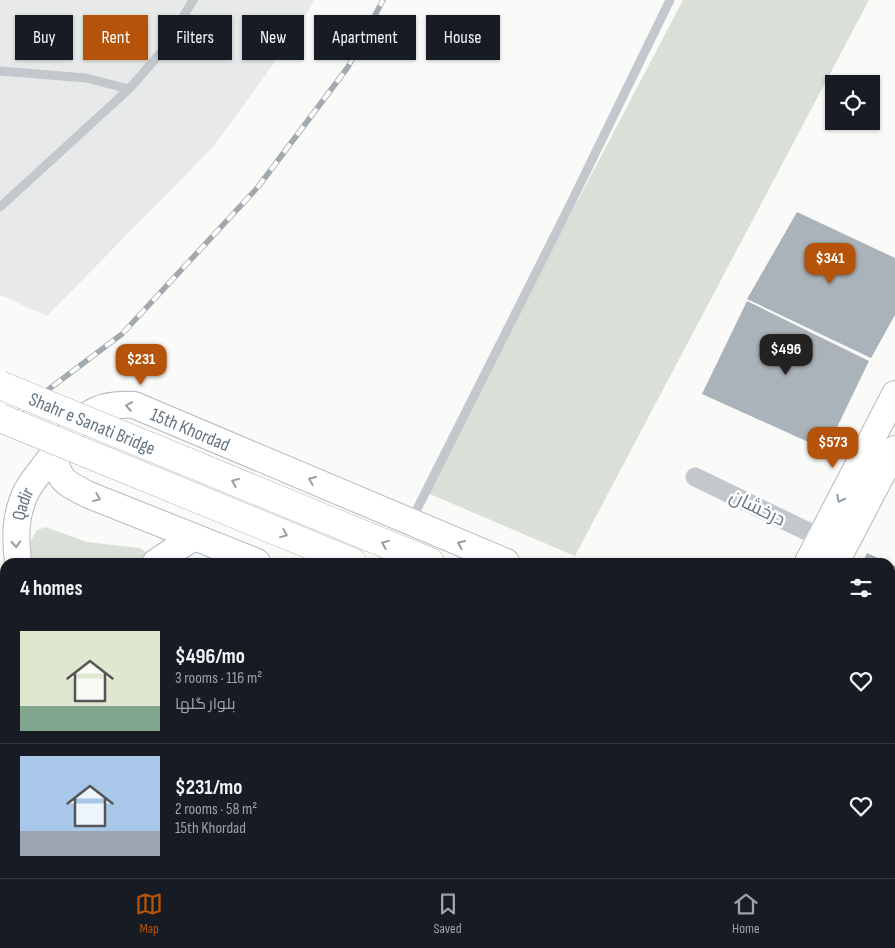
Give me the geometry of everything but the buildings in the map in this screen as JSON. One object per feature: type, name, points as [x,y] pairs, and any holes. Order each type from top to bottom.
[{"type":"main road","name":"Shahr e Sanati Bridge","points":[[0,385],[185,461]]},
{"type":"main road","points":[[810,558],[895,394]]},
{"type":"main road","name":"15th Khordad","points":[[54,454],[84,417],[100,408],[117,404],[134,405],[496,558]]},
{"type":"main road","name":"Shahr e Sanati Bridge","points":[[0,418],[342,558]]},
{"type":"main road","points":[[839,558],[888,479],[895,449]]},
{"type":"main road","points":[[54,454],[56,470],[65,483],[89,495],[248,558]]},
{"type":"main road","name":"Qadir","points":[[18,558],[16,529],[20,509],[27,492],[54,454]]},
{"type":"main road","name":"15th Khordad","points":[[185,461],[420,558]]},
{"type":"main road","points":[[162,558],[194,537]]},
{"type":"street","name":"درخشان","points":[[695,477],[820,538]]},
{"type":"lane","points":[[0,207],[129,89],[165,48],[193,0]]},
{"type":"lane","points":[[411,522],[569,207],[670,0]]},
{"type":"lane","points":[[0,71],[86,78],[129,89]]},
{"type":"shaded area","points":[[0,0],[314,0],[304,18],[304,15],[242,15],[242,60],[276,60],[213,147],[47,316],[0,295]]},
{"type":"shaded area","points":[[683,0],[869,0],[829,75],[825,75],[825,83],[575,556],[425,492]]},
{"type":"shaded area","points":[[45,527],[87,542],[140,548],[146,552],[142,558],[32,558],[30,543],[36,531]]},
{"type":"railway","points":[[0,426],[122,334],[258,187],[348,67],[383,0]]}]
